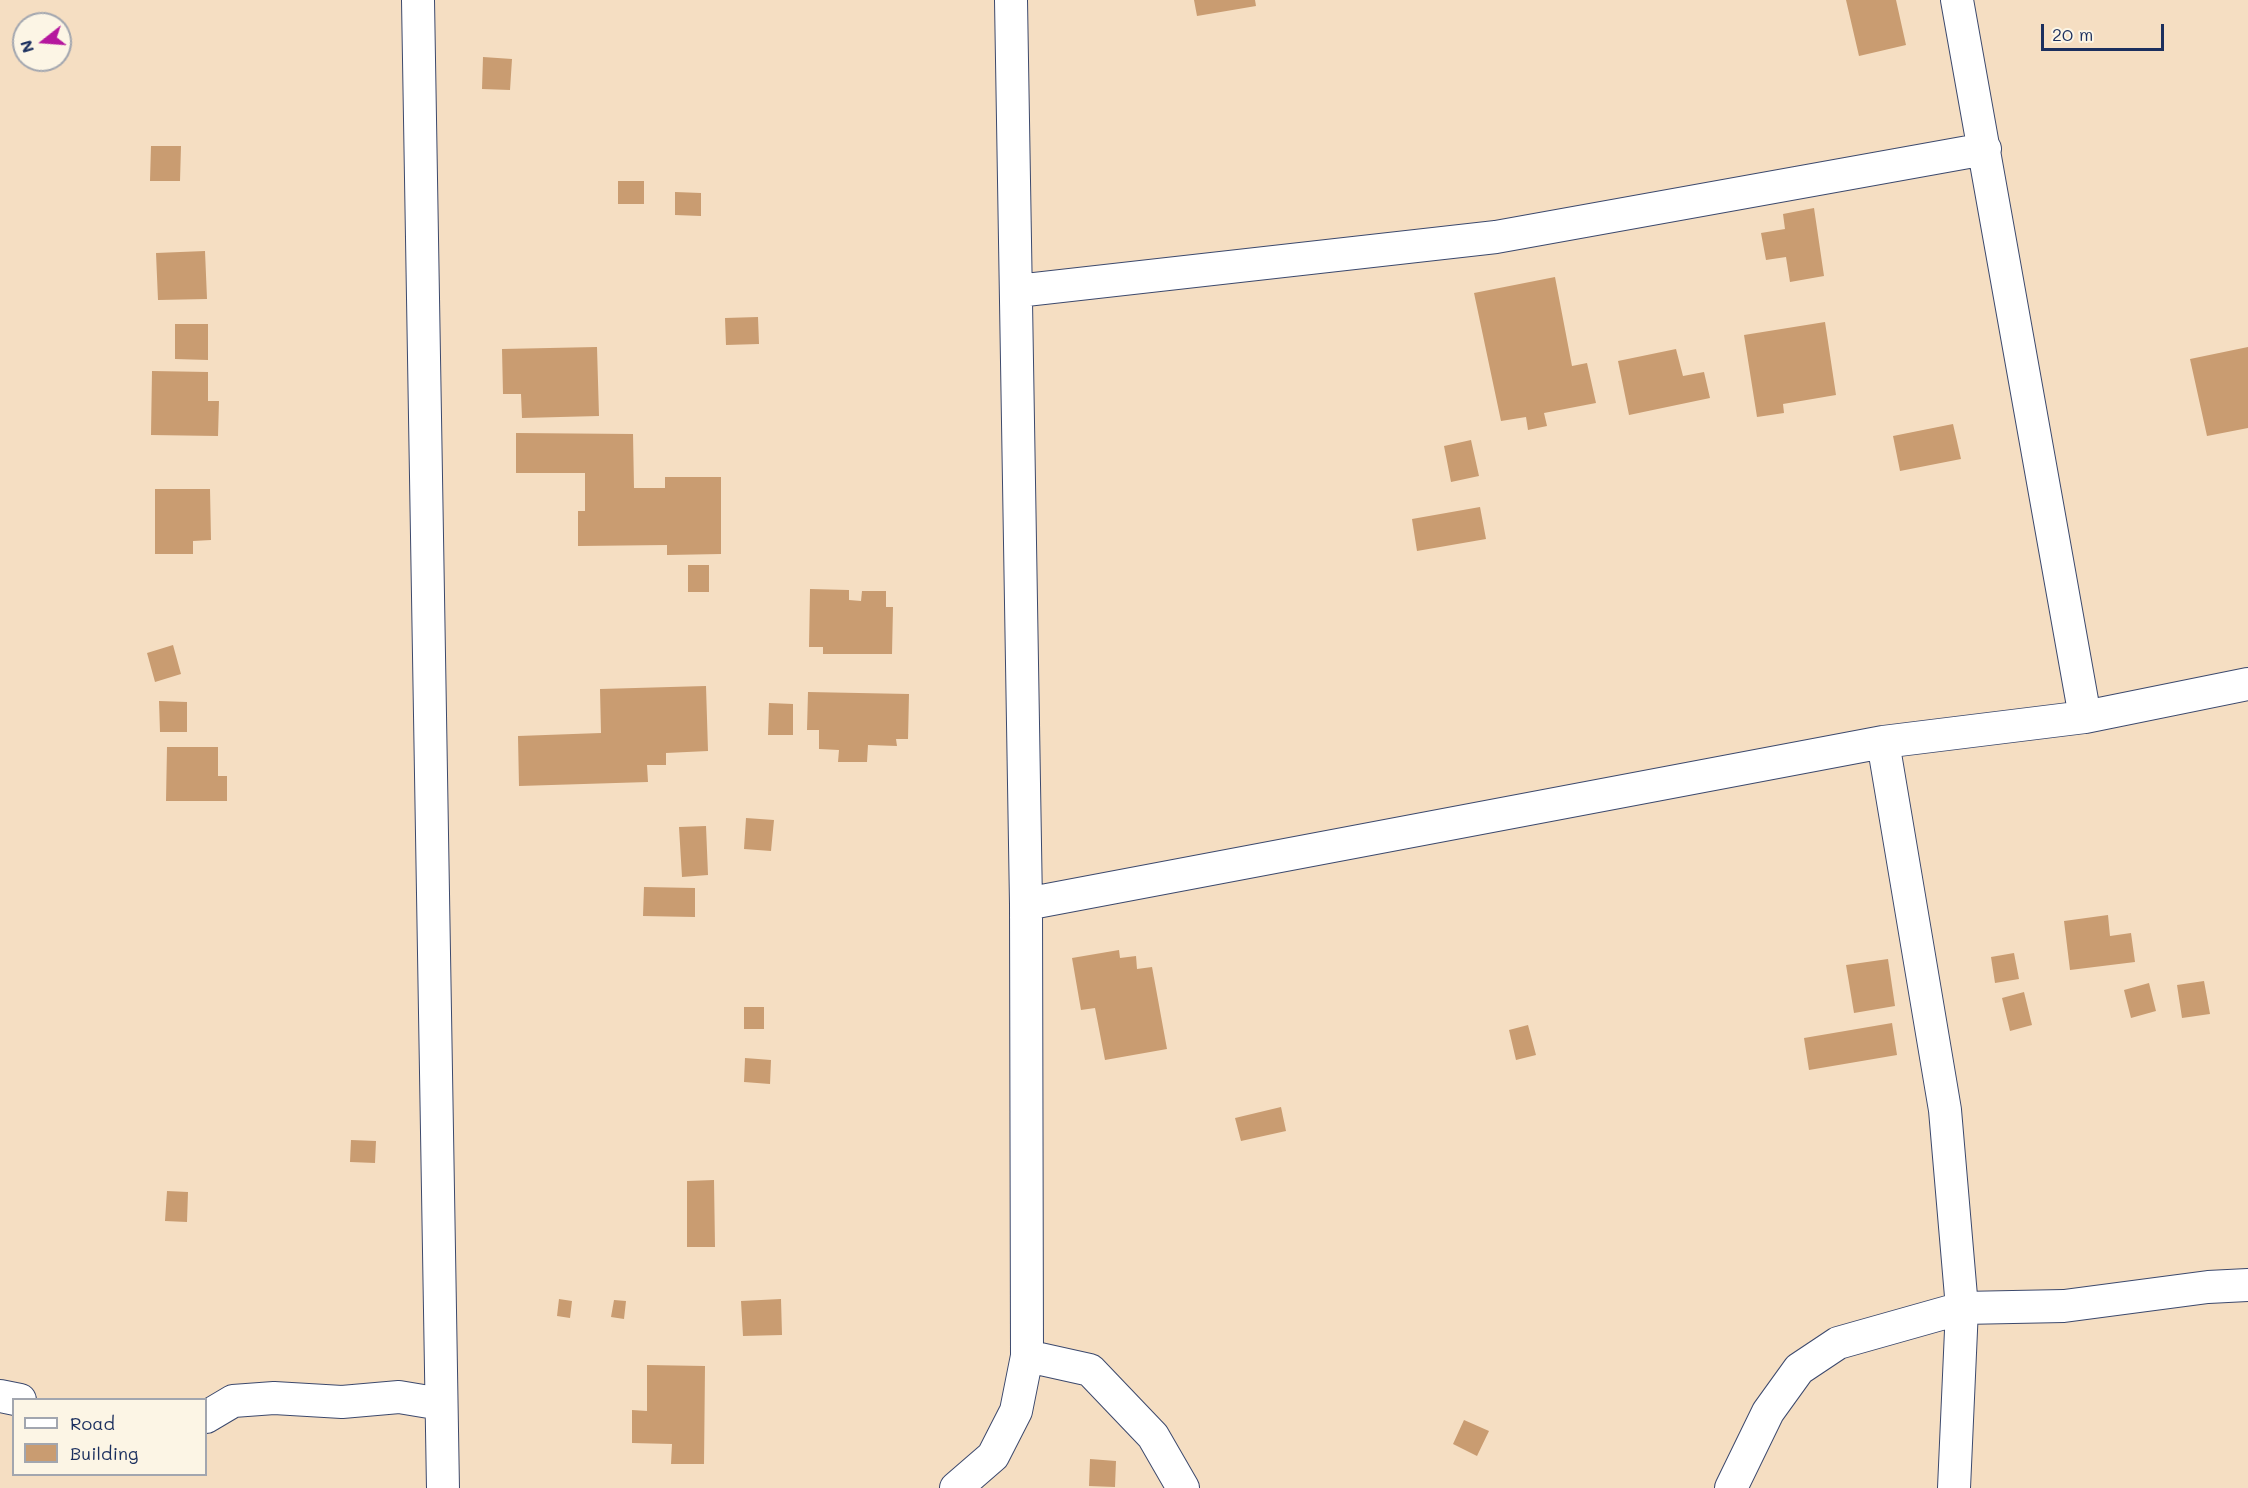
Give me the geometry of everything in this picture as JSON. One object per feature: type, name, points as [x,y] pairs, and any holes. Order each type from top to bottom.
[{"type":"street","points":[[418,0],[443,1488]]},
{"type":"street","points":[[956,1488],[993,1456],[1016,1411],[1027,1356],[1026,904],[1011,0]]},
{"type":"street","points":[[1957,0],[2085,717]]},
{"type":"street","points":[[1017,291],[1496,237],[1985,149]]},
{"type":"street","points":[[1026,904],[1883,742],[2085,717],[2248,684]]},
{"type":"street","points":[[1883,742],[1945,1110],[1962,1308],[1954,1488]]},
{"type":"street","points":[[1731,1488],[1768,1412],[1799,1369],[1838,1343],[1962,1308],[2064,1306],[2208,1287],[2248,1286]]},
{"type":"street","points":[[1027,1356],[1090,1370],[1153,1436],[1182,1488]]},
{"type":"street","points":[[207,1416],[233,1401],[274,1398],[342,1402],[399,1397],[441,1404]]},
{"type":"building","points":[[1194,0],[1255,0],[1256,6],[1197,16]]},
{"type":"building","points":[[1846,0],[1896,0],[1906,45],[1859,56]]},
{"type":"building","points":[[483,57],[512,59],[510,90],[482,89]]},
{"type":"building","points":[[151,146],[181,146],[180,181],[150,181]]},
{"type":"building","points":[[618,181],[644,181],[644,204],[618,204]]},
{"type":"building","points":[[675,192],[701,193],[701,216],[675,215]]},
{"type":"building","points":[[1814,208],[1824,276],[1790,282],[1786,257],[1766,260],[1761,233],[1785,229],[1783,214]]},
{"type":"building","points":[[205,251],[207,299],[158,300],[156,253]]},
{"type":"building","points":[[1555,277],[1572,366],[1587,363],[1596,403],[1544,413],[1547,426],[1528,430],[1526,417],[1501,421],[1474,293]]},
{"type":"building","points":[[758,317],[759,344],[726,345],[725,318]]},
{"type":"building","points":[[1825,322],[1836,395],[1783,404],[1784,413],[1757,417],[1744,335]]},
{"type":"building","points":[[175,324],[208,324],[208,360],[175,359]]},
{"type":"building","points":[[597,347],[599,416],[522,418],[521,394],[503,394],[502,349]]},
{"type":"building","points":[[2248,347],[2248,428],[2207,436],[2190,359]]},
{"type":"building","points":[[1676,349],[1683,376],[1704,372],[1710,398],[1629,415],[1618,361]]},
{"type":"building","points":[[152,371],[208,372],[208,401],[219,401],[218,436],[151,435]]},
{"type":"building","points":[[1953,424],[1961,459],[1900,471],[1893,436]]},
{"type":"building","points":[[516,433],[633,434],[634,488],[665,488],[665,477],[721,477],[721,554],[667,555],[667,545],[578,546],[578,511],[585,511],[585,473],[516,473]]},
{"type":"building","points":[[1471,440],[1479,476],[1451,482],[1444,446]]},
{"type":"building","points":[[155,489],[210,489],[211,540],[193,541],[193,554],[155,554]]},
{"type":"building","points":[[1480,507],[1486,539],[1417,551],[1412,519]]},
{"type":"building","points":[[688,565],[709,565],[709,592],[688,592]]},
{"type":"building","points":[[810,589],[849,590],[849,600],[861,601],[862,591],[886,591],[886,607],[893,607],[892,654],[823,654],[823,647],[809,647]]},
{"type":"building","points":[[173,645],[181,674],[155,682],[147,653]]},
{"type":"building","points":[[706,686],[708,751],[666,753],[666,765],[647,765],[648,782],[519,786],[518,736],[601,733],[600,689]]},
{"type":"building","points":[[808,692],[909,694],[908,739],[896,739],[897,746],[868,745],[867,762],[838,762],[839,750],[819,749],[819,730],[807,730]]},
{"type":"building","points":[[159,701],[187,702],[187,732],[160,732]]},
{"type":"building","points":[[769,703],[793,704],[793,735],[768,735]]},
{"type":"building","points":[[167,747],[218,747],[218,776],[227,776],[227,801],[166,801]]},
{"type":"building","points":[[746,818],[774,820],[771,851],[744,849]]},
{"type":"building","points":[[706,826],[708,875],[682,877],[679,827]]},
{"type":"building","points":[[644,887],[695,888],[695,917],[643,916]]},
{"type":"building","points":[[2108,915],[2110,936],[2131,933],[2135,962],[2070,970],[2064,921]]},
{"type":"building","points":[[1119,950],[1120,958],[1136,956],[1137,969],[1152,967],[1167,1049],[1105,1060],[1095,1008],[1081,1010],[1072,958]]},
{"type":"building","points":[[2014,953],[2019,979],[1995,983],[1991,957]]},
{"type":"building","points":[[1888,959],[1895,1006],[1854,1013],[1846,965]]},
{"type":"building","points":[[2204,981],[2210,1014],[2182,1018],[2177,985]]},
{"type":"building","points":[[2149,983],[2156,1011],[2131,1018],[2124,990]]},
{"type":"building","points":[[2024,992],[2032,1025],[2010,1031],[2002,998]]},
{"type":"building","points":[[744,1007],[764,1007],[764,1029],[744,1029]]},
{"type":"building","points":[[1892,1023],[1897,1055],[1809,1070],[1804,1038]]},
{"type":"building","points":[[1528,1025],[1536,1055],[1516,1060],[1509,1030]]},
{"type":"building","points":[[745,1058],[771,1060],[770,1084],[744,1082]]},
{"type":"building","points":[[1281,1107],[1286,1131],[1241,1141],[1235,1118]]},
{"type":"building","points":[[351,1140],[376,1141],[375,1163],[350,1162]]},
{"type":"building","points":[[714,1180],[715,1247],[687,1247],[687,1181]]},
{"type":"building","points":[[167,1191],[188,1192],[187,1222],[165,1221]]},
{"type":"building","points":[[559,1299],[572,1301],[570,1318],[557,1316]]},
{"type":"building","points":[[781,1299],[782,1335],[743,1336],[741,1301]]},
{"type":"building","points":[[614,1300],[626,1301],[624,1319],[611,1317]]},
{"type":"building","points":[[647,1365],[705,1366],[704,1464],[671,1464],[672,1444],[632,1443],[632,1410],[647,1411]]},
{"type":"building","points":[[1464,1420],[1489,1431],[1477,1456],[1453,1444]]},
{"type":"building","points":[[1090,1459],[1116,1461],[1115,1487],[1089,1486]]}]
